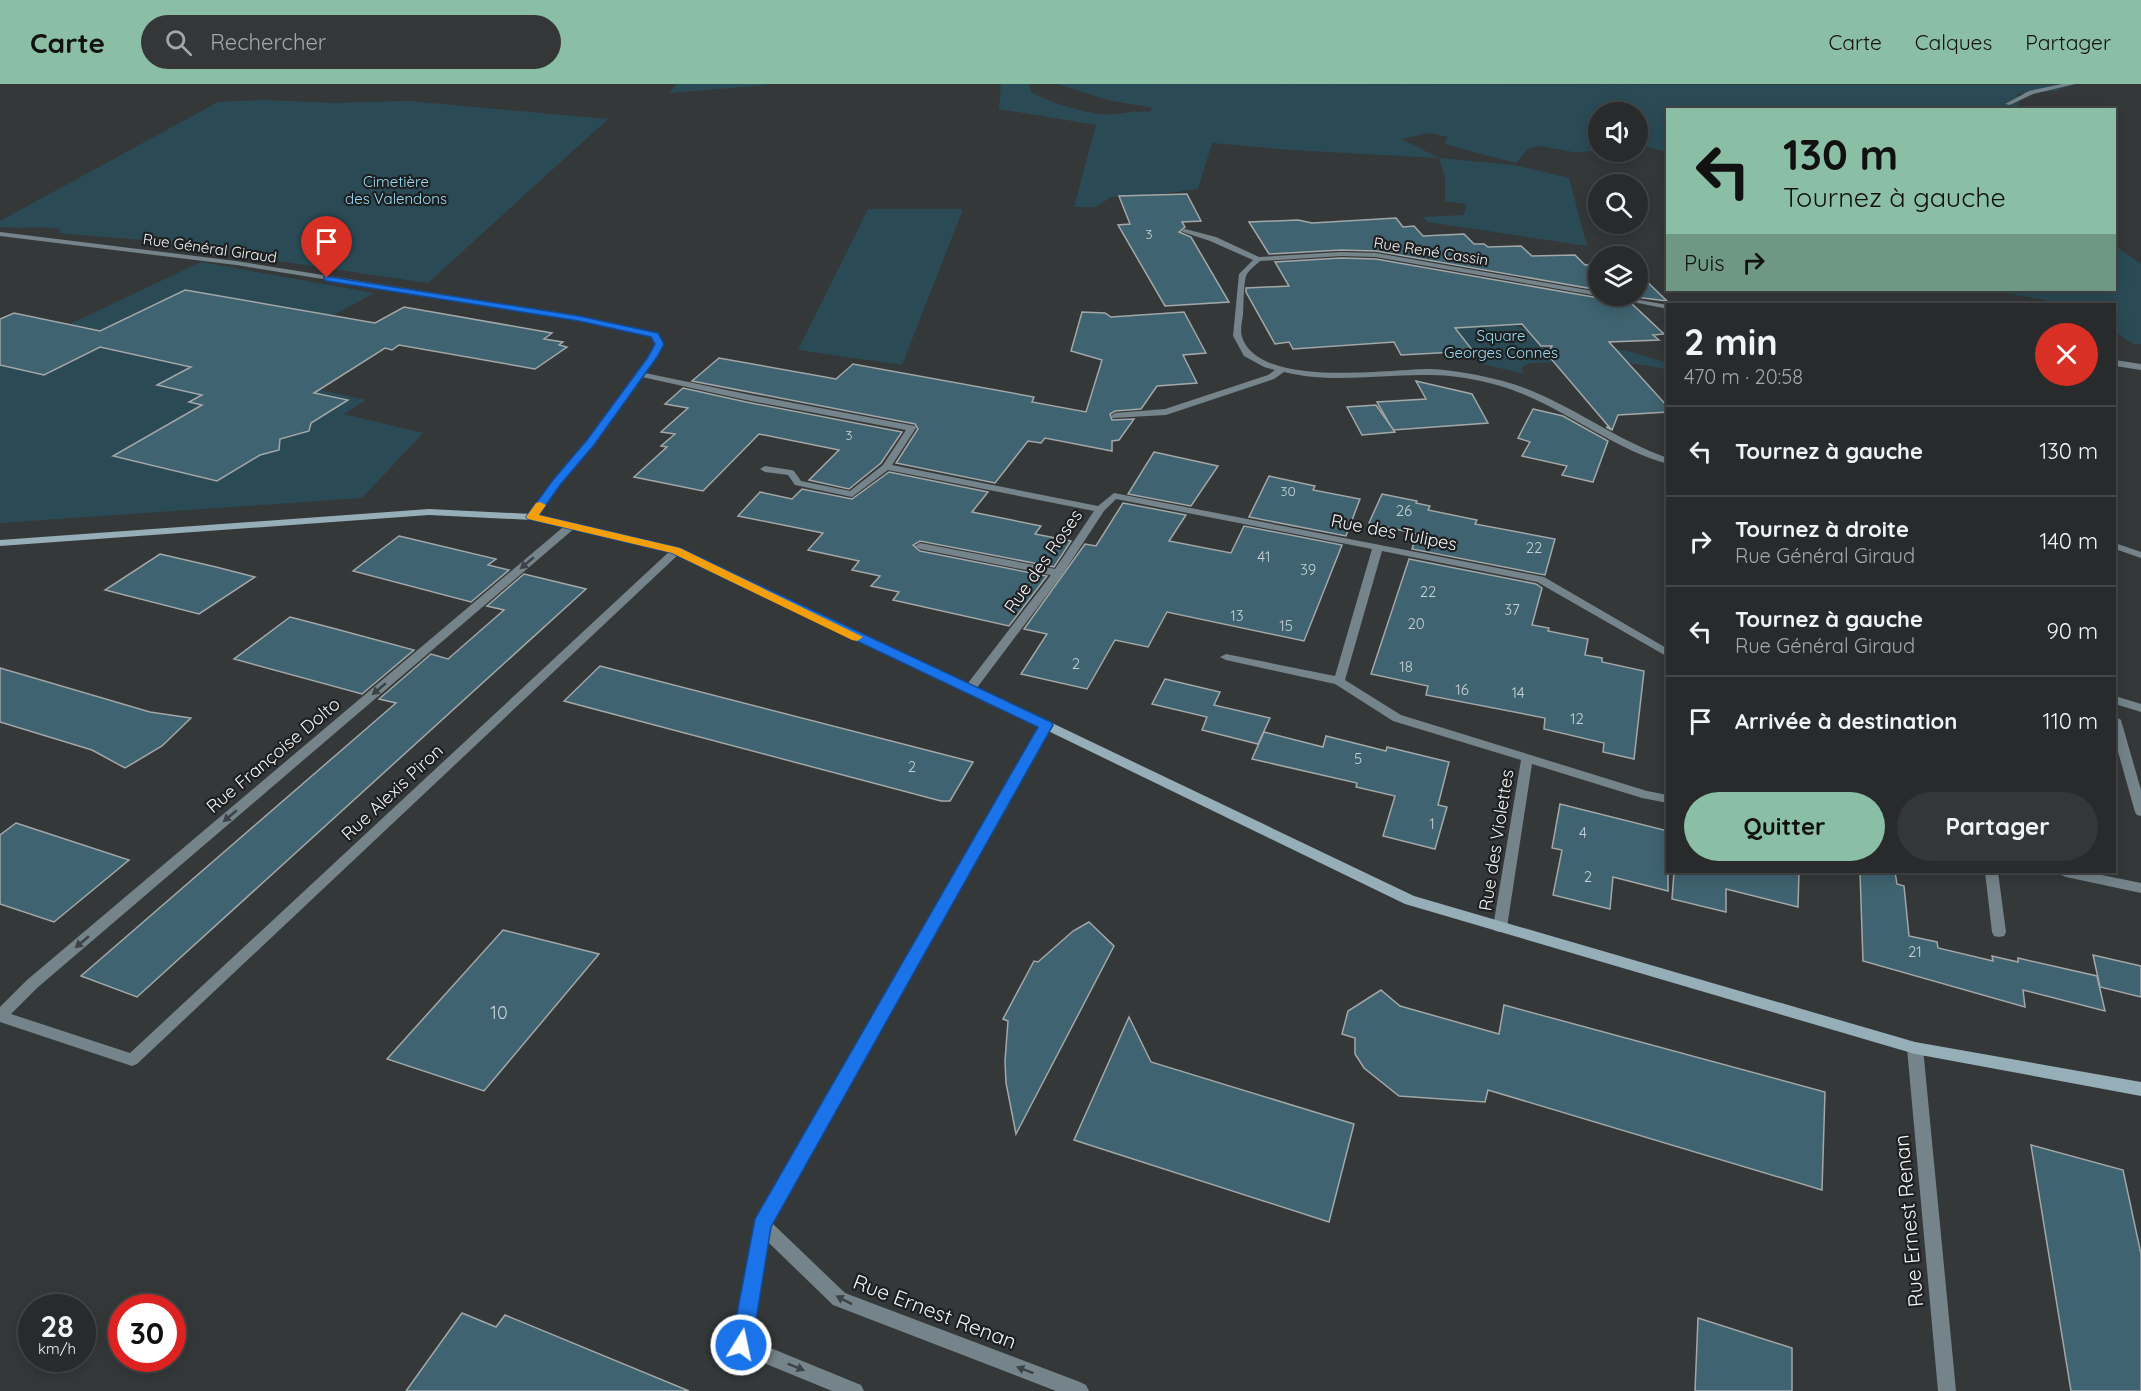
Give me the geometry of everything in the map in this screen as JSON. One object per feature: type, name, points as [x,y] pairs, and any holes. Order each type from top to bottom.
[{"type":"main road","points":[[0,543],[429,512],[532,517],[676,551],[1410,900],[1915,1048],[2141,1089]]},
{"type":"street","points":[[2008,104],[2018,97],[2072,84]]},
{"type":"street","points":[[1185,231],[1213,238],[1257,259],[1243,274],[1237,336],[1238,342],[1246,353],[1262,363],[1281,370],[1329,376],[1430,372],[1491,381],[1532,394],[1618,442],[1666,460]]},
{"type":"street","name":"Rue Général Giraud","points":[[0,234],[236,263],[623,326],[655,335],[660,344],[591,442],[556,482],[532,517]]},
{"type":"street","name":"Rue René Cassin","points":[[1257,259],[1341,254],[1383,255],[1588,292]]},
{"type":"street","points":[[1648,303],[1666,307]]},
{"type":"street","points":[[2116,363],[2141,367]]},
{"type":"street","points":[[1115,416],[1166,412],[1185,407],[1271,377],[1281,370]]},
{"type":"street","points":[[639,374],[746,397],[912,428],[886,467],[852,494],[798,483],[791,473],[765,469]]},
{"type":"street","name":"Rue des Roses","points":[[886,467],[1100,509],[1058,573],[969,690]]},
{"type":"street","name":"Rue des Tulipes","points":[[1100,509],[1114,496],[1540,579],[1666,653]]},
{"type":"street","name":"Rue Françoise Dolto","points":[[0,1016],[32,984],[572,525]]},
{"type":"street","points":[[920,546],[1058,573]]},
{"type":"street","points":[[2116,546],[2141,555]]},
{"type":"street","points":[[1339,681],[1378,547]]},
{"type":"street","name":"Rue Alexis Piron","points":[[0,1016],[132,1060],[676,551]]},
{"type":"street","name":"Rue des Violettes","points":[[1226,657],[1339,681],[1397,718],[1666,799]]},
{"type":"street","points":[[2116,700],[2141,708]]},
{"type":"street","points":[[2116,724],[2141,812]]},
{"type":"street","points":[[855,1391],[741,1345],[762,1225],[1046,725]]},
{"type":"street","name":"Rue des Violettes","points":[[1500,927],[1527,758]]},
{"type":"street","points":[[1991,873],[1999,932]]},
{"type":"street","points":[[2071,873],[2141,888]]},
{"type":"street","name":"Rue Ernest Renan","points":[[1915,1048],[1947,1391]]},
{"type":"street","name":"Rue Ernest Renan","points":[[762,1225],[839,1299],[1080,1391]]},
{"type":"green space","points":[[677,84],[766,84],[767,85],[669,93]]},
{"type":"green space","points":[[1001,84],[1029,84],[1031,92],[1049,100],[1085,111],[1107,114],[1150,112],[1153,108],[1108,100],[1057,84],[2069,85],[2056,91],[2017,94],[2019,106],[2029,108],[1666,108],[1666,152],[1648,147],[1648,102],[1588,102],[1588,151],[1573,152],[1540,146],[1529,148],[1516,163],[1444,144],[1448,137],[1430,133],[1401,139],[1439,158],[1212,143],[1198,189],[1111,197],[1096,207],[1074,207],[1096,125],[999,109]]},
{"type":"green space","name":"Cimetière des Valendons","points":[[262,100],[334,103],[409,101],[608,119],[428,283],[162,244],[165,242],[59,233],[60,229],[52,228],[0,227],[0,221],[218,102]]},
{"type":"green space","points":[[1439,158],[1514,165],[1569,178],[1587,246],[1428,222],[1422,217],[1464,215],[1466,204],[1445,201],[1445,178]]},
{"type":"green space","points":[[868,209],[963,209],[902,365],[798,350]]},
{"type":"green space","points":[[2116,247],[2141,264],[2141,344],[2133,344],[2116,333],[2116,303],[2064,303],[1992,291],[2116,291]]},
{"type":"green space","points":[[201,262],[374,293],[269,351],[281,381],[366,400],[344,414],[423,433],[362,498],[0,523],[0,357]]},
{"type":"green space","name":"Square Georges Connes","points":[[1513,324],[1533,333],[1631,352],[1666,362],[1666,370],[1599,361],[1529,363],[1521,368],[1524,374],[1483,364],[1455,327]]},
{"type":"building","points":[[1187,194],[1201,221],[1182,222],[1185,227],[1179,232],[1191,237],[1229,302],[1165,306],[1118,225],[1130,224],[1119,196]]},
{"type":"building","points":[[1396,218],[1403,227],[1414,226],[1423,236],[1464,234],[1474,244],[1484,244],[1488,247],[1521,246],[1532,256],[1575,255],[1585,265],[1588,265],[1588,288],[1376,251],[1341,250],[1269,254],[1249,222],[1298,220],[1312,223]]},
{"type":"building","points":[[1341,258],[1376,259],[1588,296],[1588,306],[1634,306],[1664,334],[1653,335],[1659,340],[1609,342],[1666,405],[1666,412],[1618,415],[1612,430],[1606,427],[1610,428],[1547,354],[1552,346],[1541,346],[1522,324],[1455,328],[1473,351],[1401,355],[1394,342],[1293,349],[1289,342],[1275,344],[1246,292],[1246,288],[1289,286],[1275,262]]},
{"type":"building","points":[[1648,283],[1667,301],[1648,299]]},
{"type":"building","points":[[185,290],[375,323],[404,307],[552,333],[544,339],[563,342],[559,345],[567,347],[535,369],[399,345],[392,350],[385,348],[314,393],[348,400],[311,423],[309,431],[280,439],[279,450],[260,455],[217,481],[113,456],[202,405],[189,402],[202,395],[157,385],[191,367],[100,347],[44,375],[0,365],[0,319],[14,313],[100,331]]},
{"type":"building","points":[[1082,312],[1105,313],[1111,317],[1184,312],[1206,353],[1183,355],[1197,383],[1157,386],[1141,409],[1115,411],[1110,414],[1112,420],[1134,419],[1119,440],[1112,441],[1112,451],[1045,438],[1041,443],[1028,441],[995,483],[896,463],[918,429],[915,424],[692,381],[719,358],[836,379],[853,364],[1034,397],[1032,402],[1086,412],[1102,360],[1071,351]]},
{"type":"building","points":[[1416,381],[1472,394],[1488,423],[1393,430],[1377,402],[1426,399]]},
{"type":"building","points":[[683,388],[902,432],[881,463],[849,489],[809,480],[839,450],[759,434],[703,491],[634,477],[667,447],[661,446],[675,434],[661,432],[688,408],[665,404]]},
{"type":"building","points":[[1376,405],[1395,432],[1362,435],[1347,407]]},
{"type":"building","points":[[1533,409],[1563,416],[1608,441],[1593,482],[1562,475],[1567,466],[1522,456],[1530,442],[1518,438]]},
{"type":"building","points":[[1154,452],[1218,466],[1191,506],[1128,494]]},
{"type":"building","points":[[889,472],[988,492],[972,512],[1041,526],[1035,534],[1071,541],[1054,567],[920,541],[913,545],[920,551],[1047,576],[1009,626],[893,600],[899,592],[871,586],[880,576],[852,570],[859,561],[808,550],[823,533],[738,516],[760,492],[792,499],[802,489],[852,499]]},
{"type":"building","points":[[1269,476],[1315,486],[1313,490],[1360,499],[1346,536],[1249,517]]},
{"type":"building","points":[[1382,494],[1417,501],[1416,503],[1430,506],[1428,510],[1477,520],[1475,524],[1555,539],[1545,575],[1412,549],[1417,534],[1369,523]]},
{"type":"building","points":[[1123,503],[1186,515],[1169,541],[1231,553],[1244,526],[1342,545],[1304,641],[1167,612],[1148,647],[1115,640],[1087,689],[1021,674],[1047,634],[1024,629],[1085,544],[1096,546]]},
{"type":"building","points":[[399,536],[496,559],[488,565],[509,570],[471,602],[353,571]]},
{"type":"building","points":[[160,554],[255,577],[199,614],[105,590]]},
{"type":"building","points":[[1409,559],[1536,584],[1542,588],[1532,625],[1549,628],[1548,631],[1588,639],[1585,655],[1602,658],[1602,662],[1644,671],[1634,759],[1603,752],[1604,743],[1544,729],[1545,718],[1426,695],[1428,686],[1371,674]]},
{"type":"building","points":[[524,574],[586,589],[137,997],[81,976],[396,703],[379,699],[431,654],[448,659],[504,610],[487,606]]},
{"type":"building","points":[[290,617],[414,650],[362,694],[234,659]]},
{"type":"building","points":[[600,666],[973,762],[950,801],[941,801],[564,701]]},
{"type":"building","points":[[0,668],[150,712],[191,718],[162,746],[125,768],[92,750],[0,722]]},
{"type":"building","points":[[1165,679],[1220,692],[1214,705],[1270,718],[1258,744],[1202,730],[1207,717],[1152,704]]},
{"type":"building","points":[[1264,732],[1323,747],[1326,736],[1386,751],[1387,747],[1449,762],[1438,805],[1447,807],[1435,849],[1383,836],[1395,796],[1356,787],[1357,783],[1252,759]]},
{"type":"building","points":[[1560,804],[1666,830],[1668,891],[1613,877],[1610,909],[1553,895],[1562,850],[1552,848]]},
{"type":"building","points":[[16,823],[129,860],[54,922],[0,904],[0,835]]},
{"type":"building","points":[[1674,873],[1799,873],[1798,907],[1726,889],[1726,912],[1672,899]]},
{"type":"building","points":[[1860,873],[1895,873],[1897,884],[1904,886],[1909,936],[1937,942],[1938,948],[1993,961],[1992,956],[2018,962],[2018,958],[2097,976],[2105,1011],[2023,990],[2025,1007],[1863,961]]},
{"type":"building","points":[[1089,922],[1114,946],[1016,1134],[1006,1083],[1008,1021],[1003,1019],[1034,961],[1038,962],[1073,931]]},
{"type":"building","points":[[503,930],[599,954],[484,1091],[387,1059]]},
{"type":"building","points":[[2093,955],[2141,966],[2141,997],[2100,987]]},
{"type":"building","points":[[1381,990],[1400,1006],[1499,1034],[1504,1005],[1825,1092],[1822,1190],[1488,1090],[1485,1102],[1399,1096],[1364,1068],[1355,1054],[1355,1038],[1342,1034],[1348,1011]]},
{"type":"building","points":[[1129,1017],[1151,1062],[1354,1124],[1329,1222],[1074,1140]]},
{"type":"building","points":[[2031,1145],[2123,1170],[2141,1254],[2141,1391],[2071,1391]]},
{"type":"building","points":[[462,1313],[496,1327],[505,1315],[689,1391],[406,1391]]},
{"type":"building","points":[[1698,1318],[1792,1348],[1792,1391],[1695,1391]]},
{"type":"slow traffic","points":[[540,505],[532,517],[676,551],[857,637]]},
{"type":"route","points":[[327,278],[579,318],[655,335],[660,344],[652,357],[591,442],[556,482],[532,517],[676,551],[1046,725],[762,1225],[741,1345]]}]
